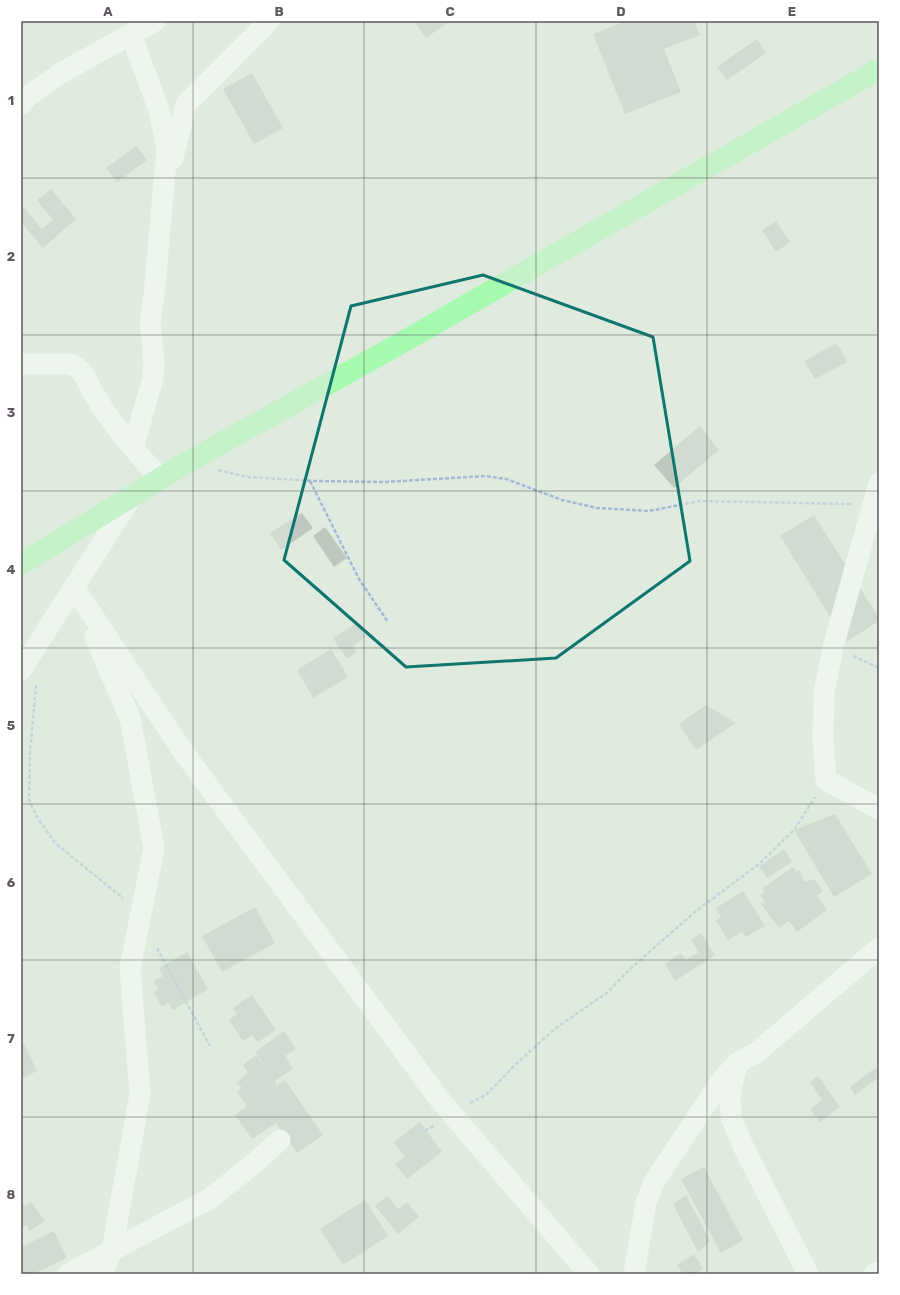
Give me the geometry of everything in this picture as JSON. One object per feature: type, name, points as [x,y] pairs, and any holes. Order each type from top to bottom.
[{"type":"main road","points":[[21,564],[161,480],[186,463],[401,343],[879,68]]},
{"type":"street","points":[[21,104],[28,96],[61,73],[155,21]]},
{"type":"street","points":[[164,196],[186,104],[269,21]]},
{"type":"street","points":[[131,34],[159,110],[165,133],[167,149],[164,196],[150,322],[154,362],[153,378],[133,448]]},
{"type":"street","points":[[21,364],[70,364],[77,367],[83,373],[105,414],[161,480]]},
{"type":"street","points":[[876,493],[832,647],[824,694],[823,739],[826,780],[879,809]]},
{"type":"street","points":[[21,670],[130,498]]},
{"type":"street","points":[[74,587],[130,718],[154,848],[130,968],[140,1094],[112,1251],[102,1274]]},
{"type":"street","points":[[74,587],[184,753],[452,1114],[589,1274]]},
{"type":"street","points":[[634,1274],[646,1203],[654,1182],[705,1103],[737,1063],[756,1054],[879,948]]},
{"type":"street","points":[[737,1063],[730,1094],[731,1117],[744,1148],[808,1274]]},
{"type":"street","points":[[68,1274],[209,1199],[251,1166],[280,1140]]},
{"type":"street","points":[[874,1274],[879,1272]]},
{"type":"path","points":[[186,463],[247,477],[310,480],[384,482],[486,476],[506,479],[562,500],[596,508],[649,511],[700,501],[876,493]]},
{"type":"path","points":[[310,480],[359,579],[388,622]]},
{"type":"path","points":[[832,647],[879,668]]},
{"type":"path","points":[[36,684],[30,753],[29,800],[37,817],[56,844],[128,902],[140,920],[210,1046]]},
{"type":"path","points":[[425,1131],[486,1095],[516,1064],[556,1028],[608,992],[630,969],[696,911],[759,864],[794,830],[826,780]]},
{"type":"highlighted area","points":[[483,275],[653,337],[690,561],[556,658],[406,667],[284,560],[351,306]]},
{"type":"building","points":[[414,21],[450,21],[426,38]]},
{"type":"building","points":[[625,21],[694,21],[700,35],[664,49],[681,92],[625,114],[593,34]]},
{"type":"building","points":[[757,39],[766,53],[727,80],[717,67]]},
{"type":"building","points":[[252,73],[283,128],[254,144],[223,89]]},
{"type":"building","points":[[136,146],[147,160],[117,182],[106,168]]},
{"type":"building","points":[[51,189],[76,219],[43,248],[21,222],[21,204],[42,229],[53,220],[37,200]]},
{"type":"building","points":[[776,221],[790,242],[776,252],[762,230]]},
{"type":"building","points":[[837,343],[847,362],[815,379],[804,361]]},
{"type":"building","points":[[700,426],[719,450],[674,488],[654,465]]},
{"type":"building","points":[[302,513],[313,528],[281,550],[270,533]]},
{"type":"building","points":[[814,515],[879,618],[879,621],[846,642],[780,536]]},
{"type":"building","points":[[325,527],[347,558],[334,567],[313,536]]},
{"type":"building","points":[[357,623],[366,637],[353,646],[357,652],[347,659],[333,638]]},
{"type":"building","points":[[331,649],[348,677],[313,698],[297,670]]},
{"type":"building","points":[[706,705],[736,723],[696,750],[679,724]]},
{"type":"building","points":[[835,814],[872,874],[834,897],[794,830]]},
{"type":"building","points":[[784,849],[792,862],[767,878],[759,866]]},
{"type":"building","points":[[793,867],[797,872],[800,870],[804,882],[814,879],[823,891],[817,896],[827,910],[797,932],[789,921],[779,928],[761,904],[765,902],[760,895],[764,892],[763,888]]},
{"type":"building","points":[[743,891],[765,926],[746,937],[742,932],[728,940],[716,920],[721,917],[716,908]]},
{"type":"building","points":[[255,907],[275,943],[222,972],[202,936]]},
{"type":"building","points":[[701,933],[715,955],[675,981],[665,964],[681,953],[686,960],[699,952],[691,940]]},
{"type":"building","points":[[187,952],[208,989],[173,1010],[168,1003],[162,1007],[154,992],[158,989],[154,981],[163,976],[159,968]]},
{"type":"building","points":[[252,995],[276,1030],[258,1042],[252,1035],[243,1041],[229,1020],[237,1014],[233,1008]]},
{"type":"building","points":[[284,1031],[296,1049],[285,1056],[293,1069],[275,1081],[277,1084],[272,1088],[285,1080],[323,1135],[297,1153],[276,1123],[252,1139],[235,1115],[247,1106],[237,1092],[242,1088],[237,1083],[248,1072],[243,1065],[256,1055],[272,1077],[255,1052]]},
{"type":"building","points":[[21,1038],[37,1071],[21,1079]]},
{"type":"building","points":[[875,1068],[879,1070],[879,1077],[855,1095],[850,1087]]},
{"type":"building","points":[[818,1076],[840,1107],[820,1122],[810,1109],[822,1100],[810,1082]]},
{"type":"building","points":[[420,1122],[442,1152],[407,1179],[395,1164],[405,1157],[394,1142]]},
{"type":"building","points":[[704,1167],[743,1240],[721,1253],[681,1179]]},
{"type":"building","points":[[686,1195],[710,1241],[698,1252],[673,1204]]},
{"type":"building","points":[[387,1196],[398,1209],[407,1202],[419,1217],[398,1234],[375,1206]]},
{"type":"building","points":[[21,1200],[25,1206],[31,1202],[45,1221],[30,1231],[26,1225],[21,1229]]},
{"type":"building","points":[[365,1200],[388,1236],[343,1265],[320,1229]]},
{"type":"building","points":[[54,1231],[67,1258],[33,1274],[21,1274],[21,1247]]},
{"type":"building","points":[[694,1254],[703,1269],[695,1274],[683,1274],[677,1265]]}]
